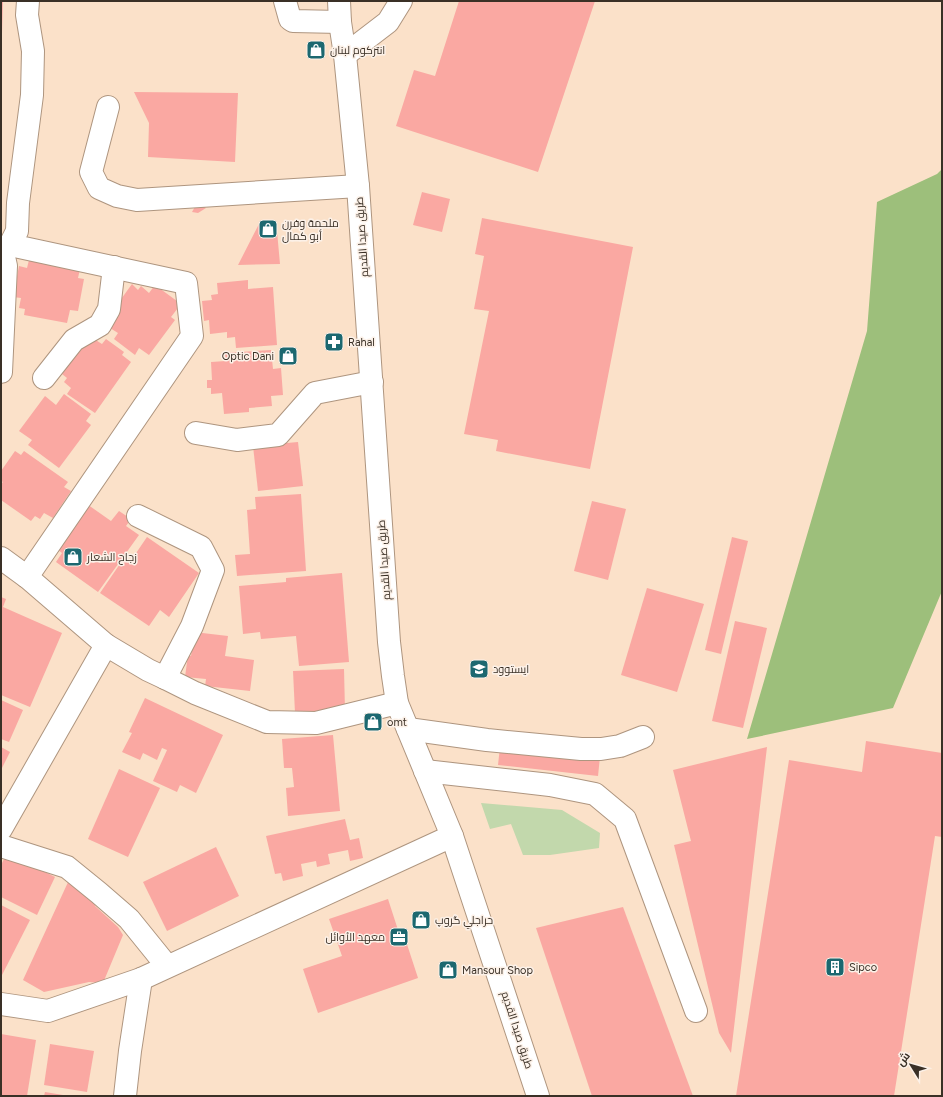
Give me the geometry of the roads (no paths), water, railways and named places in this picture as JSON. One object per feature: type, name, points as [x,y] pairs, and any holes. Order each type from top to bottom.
[{"type":"main road","points":[[1,372],[6,266],[4,247],[17,231],[18,203],[32,95],[33,51],[27,15],[28,1]]},
{"type":"main road","points":[[285,1],[290,19],[294,21],[340,11]]},
{"type":"main road","points":[[345,55],[388,22],[401,1]]},
{"type":"main road","name":"طريق صيدا القديم","points":[[340,11],[358,186],[389,642],[397,703],[452,836],[538,1096]]},
{"type":"main road","points":[[108,107],[91,172],[99,188],[117,196],[137,200],[358,186]]},
{"type":"main road","points":[[4,247],[114,267],[186,283],[192,336],[27,577]]},
{"type":"main road","points":[[44,378],[74,340],[100,325],[109,309],[114,267]]},
{"type":"main road","points":[[196,432],[237,440],[278,435],[315,393],[372,382]]},
{"type":"main road","points":[[138,516],[201,547],[213,570],[192,626],[165,678]]},
{"type":"main road","points":[[1,558],[27,577],[106,645],[148,670],[195,693],[267,722],[316,723],[397,703]]},
{"type":"main road","points":[[1,829],[106,645]]},
{"type":"main road","points":[[408,729],[487,740],[581,750],[620,746],[643,737]]},
{"type":"main road","points":[[425,771],[550,785],[595,794],[625,819],[696,1011]]},
{"type":"main road","points":[[1,1004],[48,1011],[141,978],[452,836]]},
{"type":"main road","points":[[1,846],[67,867],[129,919],[167,966]]},
{"type":"main road","points":[[125,1096],[141,978]]},
{"type":"place","name":"انتركوم لبنان","points":[[316,50]]},
{"type":"place","name":"ملحمة وفرن أبو كمال","points":[[268,229]]},
{"type":"place","name":"Rahal","points":[[334,342]]},
{"type":"place","name":"Optic Dani","points":[[288,356]]},
{"type":"place","name":"زجاح الشعار","points":[[73,557]]},
{"type":"place","name":"ايستوود","points":[[479,669]]},
{"type":"place","name":"omt","points":[[373,722]]},
{"type":"place","name":"حراجلي گروپ","points":[[421,920]]},
{"type":"place","name":"معهد الأوائل","points":[[399,937]]},
{"type":"place","name":"Sipco","points":[[835,967]]},
{"type":"place","name":"Mansour Shop","points":[[448,970]]}]
